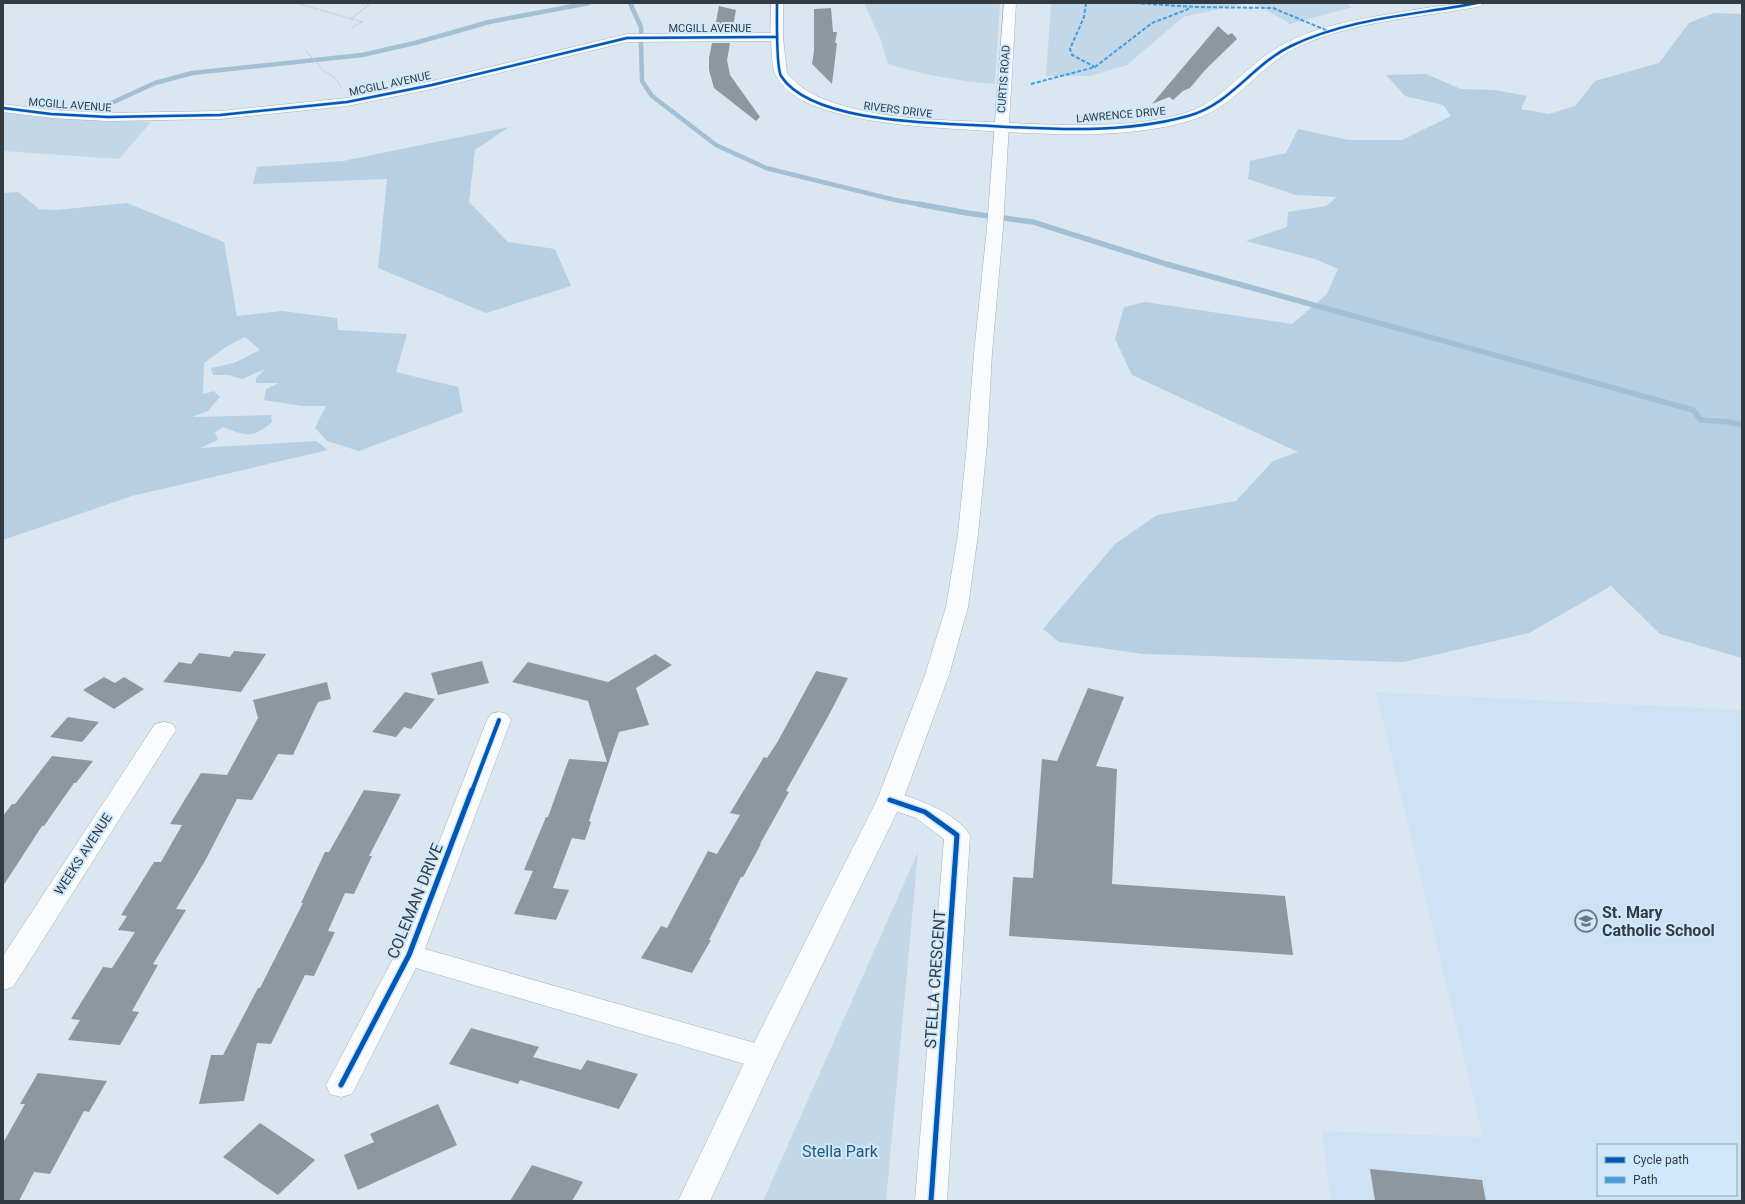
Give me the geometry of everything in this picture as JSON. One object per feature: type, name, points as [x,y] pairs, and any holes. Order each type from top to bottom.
[{"type":"street","name":"RIVERS DRIVE","points":[[777,3],[777,37],[780,74],[798,92],[834,108],[868,117],[1002,127]]},
{"type":"street","name":"CURTIS ROAD","points":[[694,1201],[762,1057],[890,800],[937,675],[957,607],[968,534],[977,444],[995,228],[1010,3]]},
{"type":"street","name":"LAWRENCE DRIVE","points":[[1002,127],[1098,128],[1139,125],[1190,116],[1216,104],[1273,55],[1309,38],[1346,25],[1477,3]]},
{"type":"street","name":"MCGILL AVENUE","points":[[3,108],[51,114],[159,117],[220,115],[347,102],[432,85],[627,38],[777,37]]},
{"type":"street","name":"COLEMAN DRIVE","points":[[341,1085],[409,955],[499,720]]},
{"type":"street","name":"WEEKS AVENUE","points":[[3,979],[164,730]]},
{"type":"street","name":"STELLA CRESCENT","points":[[890,800],[925,812],[957,835],[931,1201]]},
{"type":"street","name":"COLEMAN DRIVE","points":[[409,955],[576,1005],[762,1057]]},
{"type":"path","points":[[351,19],[371,3]]},
{"type":"path","points":[[300,4],[362,22],[351,28]]},
{"type":"path","points":[[307,52],[318,65],[336,79],[342,87],[347,102]]},
{"type":"shaded area","points":[[1714,13],[1742,14],[1742,658],[1660,634],[1611,586],[1529,633],[1404,662],[1143,654],[1059,642],[1043,629],[1115,544],[1157,515],[1236,501],[1273,461],[1298,452],[1132,375],[1115,339],[1124,307],[1145,302],[1292,324],[1327,294],[1338,269],[1315,259],[1246,241],[1287,227],[1288,212],[1326,206],[1337,197],[1296,195],[1248,179],[1250,161],[1286,153],[1298,129],[1349,140],[1402,140],[1451,116],[1443,105],[1405,96],[1386,75],[1426,74],[1461,89],[1495,90],[1527,96],[1521,109],[1549,114],[1575,106],[1595,81],[1659,63],[1689,23]]},
{"type":"shaded area","points":[[509,127],[475,150],[469,202],[508,242],[555,249],[571,286],[486,313],[378,268],[387,179],[253,184],[257,167],[343,161]]},
{"type":"shaded area","points":[[18,192],[39,209],[56,210],[127,203],[224,242],[237,316],[282,311],[337,318],[338,330],[407,334],[396,372],[458,387],[463,412],[359,451],[327,441],[315,428],[326,406],[302,406],[264,400],[266,389],[279,383],[256,383],[256,378],[265,369],[242,379],[229,375],[213,375],[211,368],[234,363],[260,350],[245,337],[226,347],[204,363],[203,394],[214,391],[220,397],[208,411],[192,417],[271,415],[272,422],[259,431],[249,434],[244,434],[223,427],[215,432],[218,440],[200,448],[316,441],[328,450],[132,496],[3,540],[3,193]]},
{"type":"shaded area","name":"St. Mary Catholic School","points":[[1376,692],[1742,710],[1742,1201],[1331,1201],[1322,1131],[1483,1137]]},
{"type":"green space","points":[[864,3],[1000,3],[995,84],[941,77],[888,64],[880,38]]},
{"type":"green space","points":[[1051,3],[1247,3],[1183,17],[1127,65],[1090,76],[1046,76]]},
{"type":"green space","points":[[1254,3],[1345,3],[1353,7],[1290,24]]},
{"type":"green space","points":[[3,113],[151,122],[119,159],[3,151]]},
{"type":"green space","name":"Stella Park","points":[[918,852],[886,1201],[763,1201]]},
{"type":"building","points":[[719,6],[736,10],[732,32],[714,32]]},
{"type":"building","points":[[831,8],[833,32],[837,32],[832,84],[812,64],[814,51],[814,9]]},
{"type":"building","points":[[1218,26],[1228,35],[1232,33],[1237,39],[1205,70],[1190,88],[1183,91],[1173,100],[1169,97],[1152,104]]},
{"type":"building","points":[[712,43],[730,43],[727,60],[730,75],[760,117],[756,121],[714,88],[709,70],[709,58]]},
{"type":"building","points":[[234,651],[266,654],[241,692],[163,682],[179,662],[191,664],[199,653],[230,657]]},
{"type":"building","points":[[655,654],[672,665],[636,688],[649,725],[619,732],[589,821],[591,822],[585,840],[572,838],[553,888],[569,890],[556,920],[514,914],[533,871],[524,870],[546,817],[548,817],[569,759],[607,762],[588,701],[512,682],[528,662],[608,682]]},
{"type":"building","points":[[482,661],[489,683],[438,695],[431,673]]},
{"type":"building","points":[[816,671],[848,678],[786,791],[789,792],[743,877],[741,877],[709,940],[711,940],[692,973],[641,958],[661,926],[667,928],[708,851],[717,854],[740,815],[730,813],[764,757],[767,758],[778,741]]},
{"type":"building","points":[[104,677],[115,683],[124,677],[144,689],[114,709],[83,690]]},
{"type":"building","points":[[327,682],[331,699],[318,702],[293,755],[278,754],[252,800],[237,799],[205,861],[176,909],[186,910],[153,964],[158,965],[132,1011],[139,1012],[120,1045],[68,1040],[80,1020],[71,1019],[103,967],[112,968],[135,932],[118,930],[127,916],[121,915],[154,862],[161,862],[182,825],[170,824],[201,773],[227,775],[258,718],[253,700]]},
{"type":"building","points":[[1088,688],[1124,697],[1096,766],[1117,769],[1112,884],[1285,896],[1293,955],[1009,936],[1013,877],[1033,878],[1042,759],[1057,761]]},
{"type":"building","points":[[405,692],[435,699],[411,729],[404,727],[396,737],[372,732]]},
{"type":"building","points":[[68,717],[99,722],[82,742],[50,737]]},
{"type":"building","points":[[52,756],[93,761],[76,783],[74,783],[44,826],[42,826],[3,886],[3,816],[12,804],[15,804]]},
{"type":"building","points":[[364,790],[401,794],[369,856],[372,856],[354,894],[345,893],[328,931],[335,932],[314,976],[305,975],[271,1044],[257,1043],[244,1101],[199,1104],[211,1055],[223,1055],[258,988],[260,988],[303,903],[301,903],[325,852],[329,852]]},
{"type":"building","points":[[471,1028],[539,1047],[533,1057],[581,1070],[587,1060],[638,1074],[619,1109],[520,1080],[518,1084],[449,1064]]},
{"type":"building","points":[[38,1073],[107,1081],[89,1112],[84,1111],[50,1174],[34,1172],[19,1201],[3,1201],[3,1143],[25,1104],[20,1104]]},
{"type":"building","points":[[438,1104],[457,1145],[358,1190],[344,1155],[374,1142],[370,1134]]},
{"type":"building","points":[[260,1123],[315,1160],[278,1195],[223,1157]]},
{"type":"building","points":[[532,1165],[583,1182],[572,1201],[510,1201]]},
{"type":"building","points":[[1370,1169],[1482,1180],[1486,1201],[1375,1201]]},
{"type":"waterway","points":[[107,105],[155,83],[192,73],[362,55],[415,43],[489,22],[589,3]]},
{"type":"waterway","points":[[630,3],[641,27],[641,32]]},
{"type":"waterway","points":[[641,41],[642,81],[652,96],[716,145],[766,168],[895,200],[924,205]]},
{"type":"waterway","points":[[918,204],[967,213],[1033,222],[1166,264],[1693,410],[1701,420],[1729,422],[1742,425]]},
{"type":"marked path","points":[[1086,3],[1084,17],[1070,49],[1072,55],[1095,67]]},
{"type":"marked path","points":[[1135,3],[1195,7],[1273,8],[1328,31]]},
{"type":"marked path","points":[[1031,84],[1095,67],[1152,23],[1191,8]]},
{"type":"cycle path","points":[[777,3],[777,37],[780,74],[795,90],[811,99],[854,113],[908,122],[1060,129],[1140,126],[1190,116],[1217,103],[1264,63],[1277,54],[1290,46],[1312,37],[1335,29],[1382,19],[1477,3]]},
{"type":"cycle path","points":[[3,108],[51,114],[108,117],[220,115],[347,102],[432,85],[627,38],[777,37]]},
{"type":"cycle path","points":[[341,1085],[409,955],[499,720]]},
{"type":"cycle path","points":[[890,800],[925,812],[957,835],[931,1201]]},
{"type":"place","name":"St. Mary Catholic School","points":[[1586,921]]}]
